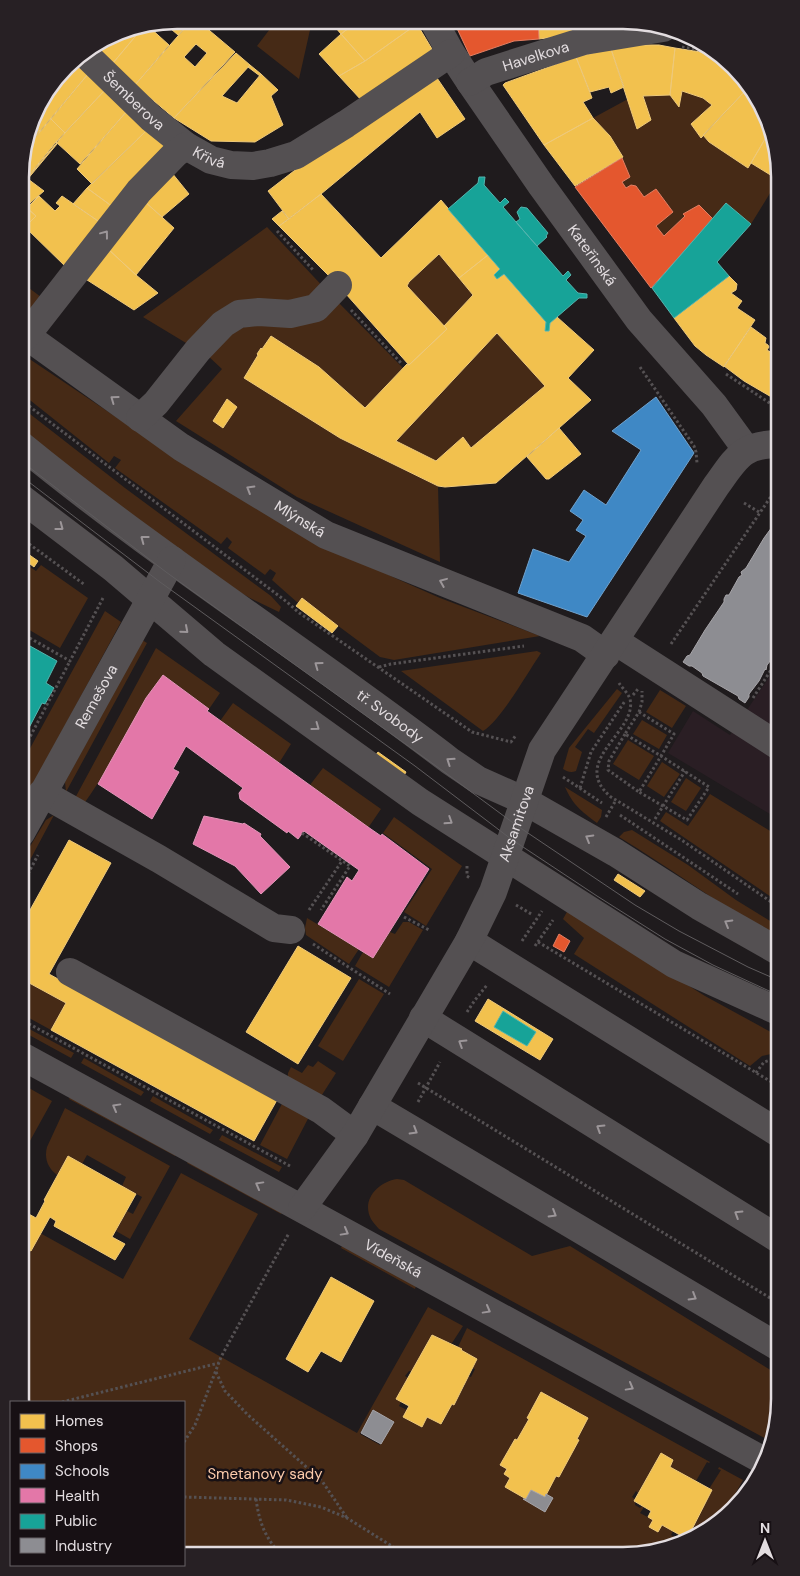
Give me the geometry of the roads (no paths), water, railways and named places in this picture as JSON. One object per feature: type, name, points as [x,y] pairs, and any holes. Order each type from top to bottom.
[{"type":"street","name":"Kateřinská","points":[[438,29],[470,82],[541,185],[640,320],[714,405],[746,449]]},
{"type":"street","name":"Havelkova","points":[[470,82],[486,72],[584,41],[645,31]]},
{"type":"street","name":"Křivá","points":[[29,328],[76,273],[140,190],[176,153],[186,146],[211,160],[231,165],[253,166],[296,155],[346,124],[451,53]]},
{"type":"street","name":"Šemberova","points":[[89,58],[151,118],[186,146]]},
{"type":"street","points":[[140,418],[156,403],[198,350],[223,324],[239,314],[259,312],[290,314],[316,308],[338,285]]},
{"type":"street","name":"Mlýnská","points":[[29,338],[181,447],[326,535],[610,648],[649,675],[771,742]]},
{"type":"street","points":[[746,449],[771,444]]},
{"type":"street","name":"Aksamitova","points":[[302,1208],[355,1135],[468,941],[493,892],[523,800],[542,750],[716,486],[746,449]]},
{"type":"street","name":"tř. Svobody","points":[[29,452],[172,560],[478,780],[523,800],[616,853],[699,906],[771,947]]},
{"type":"street","points":[[29,504],[113,568],[214,654],[420,802],[674,964],[771,1008]]},
{"type":"street","name":"Remešova","points":[[29,818],[172,560]]},
{"type":"street","points":[[42,793],[159,859],[274,928],[299,922]]},
{"type":"street","points":[[468,941],[771,1128]]},
{"type":"street","points":[[70,972],[320,1110],[355,1135]]},
{"type":"street","points":[[697,976],[771,1022]]},
{"type":"street","points":[[423,1018],[771,1234]]},
{"type":"street","name":"Vídeňská","points":[[29,1060],[759,1458]]},
{"type":"street","points":[[372,1106],[771,1343]]},
{"type":"tram line","points":[[29,467],[166,572],[516,825],[635,905],[679,931],[771,977]]},
{"type":"tram line","points":[[29,482],[160,582],[415,766],[511,839],[665,939],[713,965],[771,992]]},
{"type":"park label","name":"Smetanovy sady","points":[[265,1474]]}]
